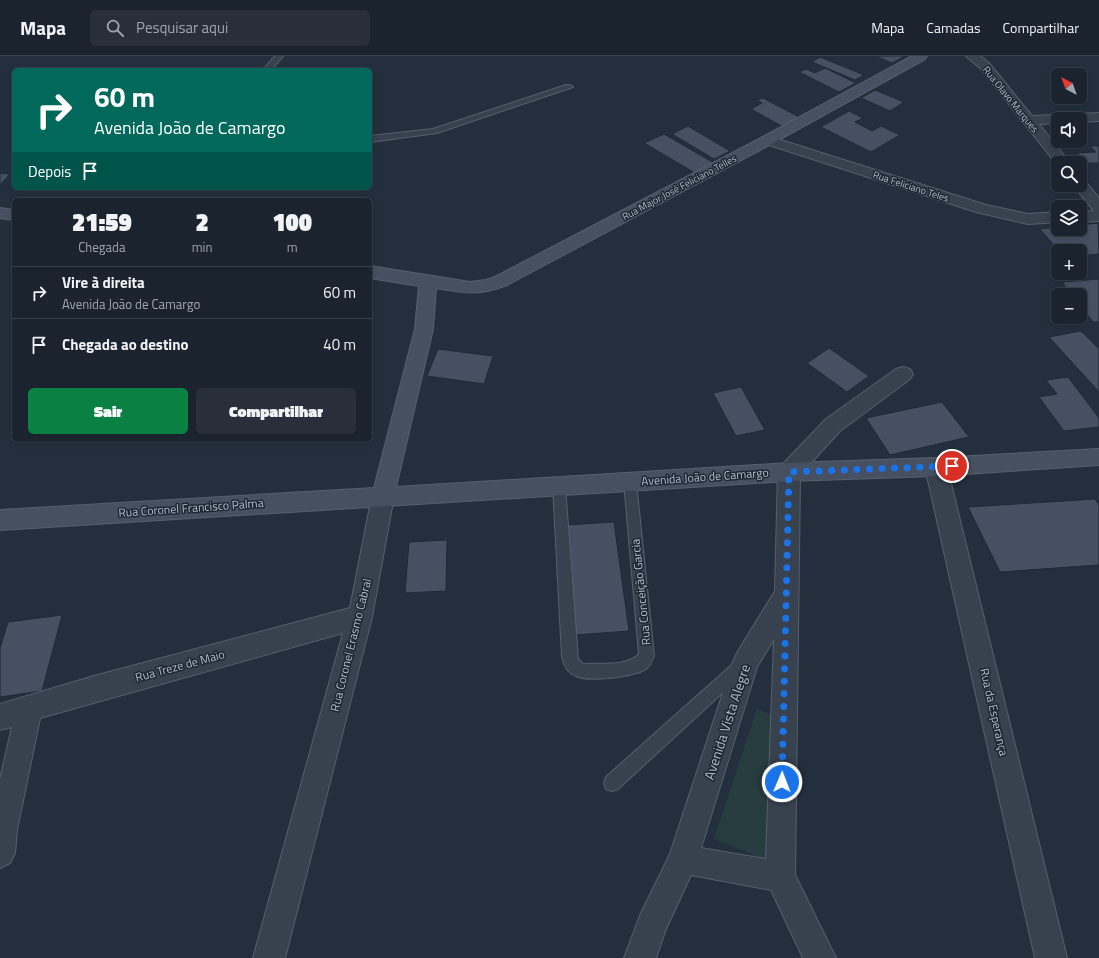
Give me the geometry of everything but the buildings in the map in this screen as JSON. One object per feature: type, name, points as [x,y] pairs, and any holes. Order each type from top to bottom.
[{"type":"main road","name":"Rua Major José Feliciano Telles","points":[[372,272],[470,288],[488,286],[501,281],[768,140],[921,56]]},
{"type":"main road","points":[[0,213],[12,215]]},
{"type":"main road","name":"Rua Coronel Erasmo Cabral","points":[[383,496],[424,329],[428,281]]},
{"type":"main road","name":"Avenida João de Camargo","points":[[383,496],[789,472],[936,467],[1097,459]]},
{"type":"main road","name":"Rua Coronel Francisco Palma","points":[[0,520],[383,496]]},
{"type":"street","name":"Rua Olavo Marques","points":[[972,56],[986,66],[1027,120],[1057,156]]},
{"type":"street","points":[[1027,120],[1099,117]]},
{"type":"street","name":"Rua Feliciano Teles","points":[[768,140],[982,209],[1028,219],[1051,217]]},
{"type":"street","points":[[1086,192],[1099,208]]},
{"type":"street","points":[[1087,216],[1099,216]]},
{"type":"street","points":[[789,472],[833,425],[903,374]]},
{"type":"street","name":"Rua da Esperança","points":[[936,467],[1051,958]]},
{"type":"street","name":"Avenida Vista Alegre","points":[[789,472],[780,877],[820,958]]},
{"type":"street","name":"Rua Coronel Erasmo Cabral","points":[[269,958],[360,617],[383,496]]},
{"type":"street","name":"Avenida Vista Alegre","points":[[640,958],[652,924],[682,859],[746,662],[787,593]]},
{"type":"street","name":"Rua Treze de Maio","points":[[0,717],[29,710],[94,689],[360,617]]},
{"type":"street","points":[[1,838],[29,710]]},
{"type":"street","points":[[682,859],[780,877]]},
{"type":"lane","points":[[269,68],[279,56]]},
{"type":"lane","points":[[372,139],[434,131],[569,87]]},
{"type":"lane","name":"Rua Conceição Garcia","points":[[559,486],[570,662],[574,668],[581,671],[588,671],[634,667],[642,663],[646,658],[647,650],[630,482]]},
{"type":"lane","points":[[612,783],[746,662]]},
{"type":"green space","points":[[757,709],[775,716],[769,861],[714,839]]},
{"type":"route","points":[[782,782],[789,472],[952,466]]}]
